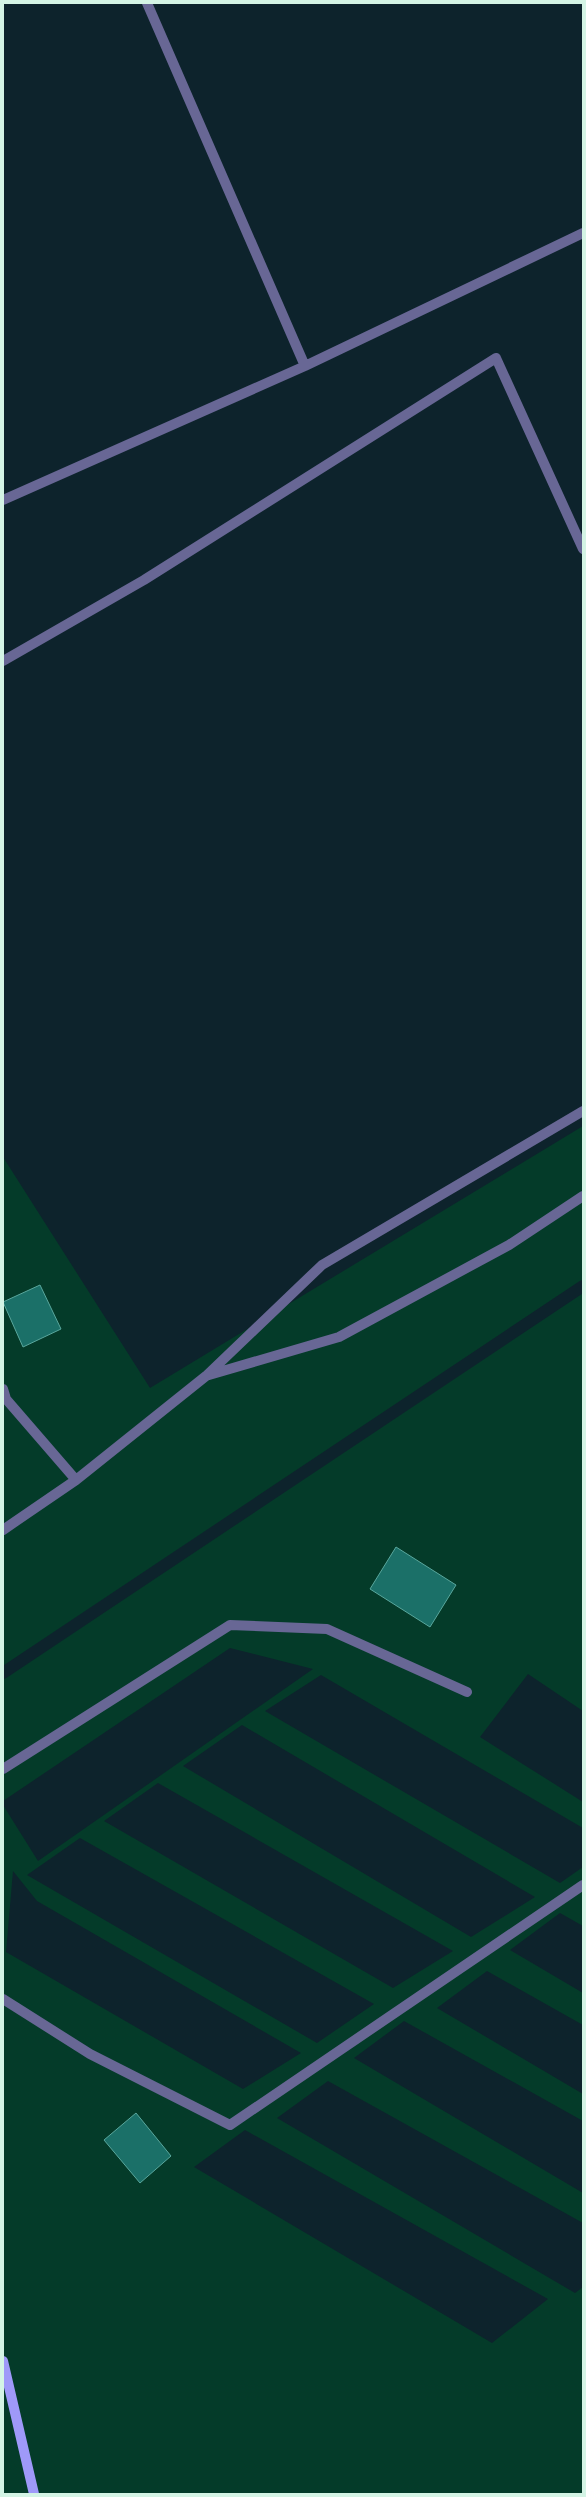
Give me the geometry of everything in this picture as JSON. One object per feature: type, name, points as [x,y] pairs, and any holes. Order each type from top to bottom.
[{"type":"main road","points":[[3,2361],[34,2494]]},
{"type":"lane","points":[[147,3],[305,366]]},
{"type":"lane","points":[[3,500],[305,366],[583,233]]},
{"type":"lane","points":[[3,661],[144,580],[496,358],[583,549]]},
{"type":"lane","points":[[3,1530],[76,1480],[206,1376],[322,1265],[583,1111]]},
{"type":"lane","points":[[206,1376],[339,1337],[509,1244],[583,1196]]},
{"type":"lane","points":[[3,1388],[6,1399],[76,1480]]},
{"type":"lane","points":[[3,1769],[230,1625],[327,1629],[467,1692]]},
{"type":"lane","points":[[3,1999],[90,2054],[230,2125],[583,1886]]},
{"type":"water","points":[[3,3],[583,3],[583,1126],[150,1388],[3,1157]]},
{"type":"water","points":[[230,1648],[313,1669],[38,1861],[3,1805],[3,1801]]},
{"type":"water","points":[[528,1674],[583,1711],[583,1802],[480,1737]]},
{"type":"water","points":[[321,1675],[583,1828],[583,1867],[560,1883],[265,1711]]},
{"type":"water","points":[[242,1725],[535,1897],[471,1937],[183,1766]]},
{"type":"water","points":[[158,1783],[453,1951],[393,1988],[104,1821]]},
{"type":"water","points":[[80,1838],[374,2004],[317,2043],[27,1875]]},
{"type":"water","points":[[13,1871],[37,1901],[301,2053],[243,2089],[6,1952]]},
{"type":"water","points":[[560,1913],[583,1926],[583,1993],[510,1950]]},
{"type":"water","points":[[487,1971],[583,2025],[583,2094],[437,2008]]},
{"type":"water","points":[[404,2021],[583,2121],[583,2193],[354,2058]]},
{"type":"water","points":[[328,2081],[583,2223],[583,2287],[575,2293],[277,2118]]},
{"type":"water","points":[[245,2130],[548,2299],[492,2343],[194,2167]]},
{"type":"building","points":[[40,1285],[61,1329],[23,1347],[3,1302]]},
{"type":"building","points":[[396,1547],[456,1585],[430,1627],[370,1589]]},
{"type":"building","points":[[136,2113],[171,2156],[140,2183],[104,2140]]},
{"type":"waterway","points":[[3,1673],[583,1286]]}]
